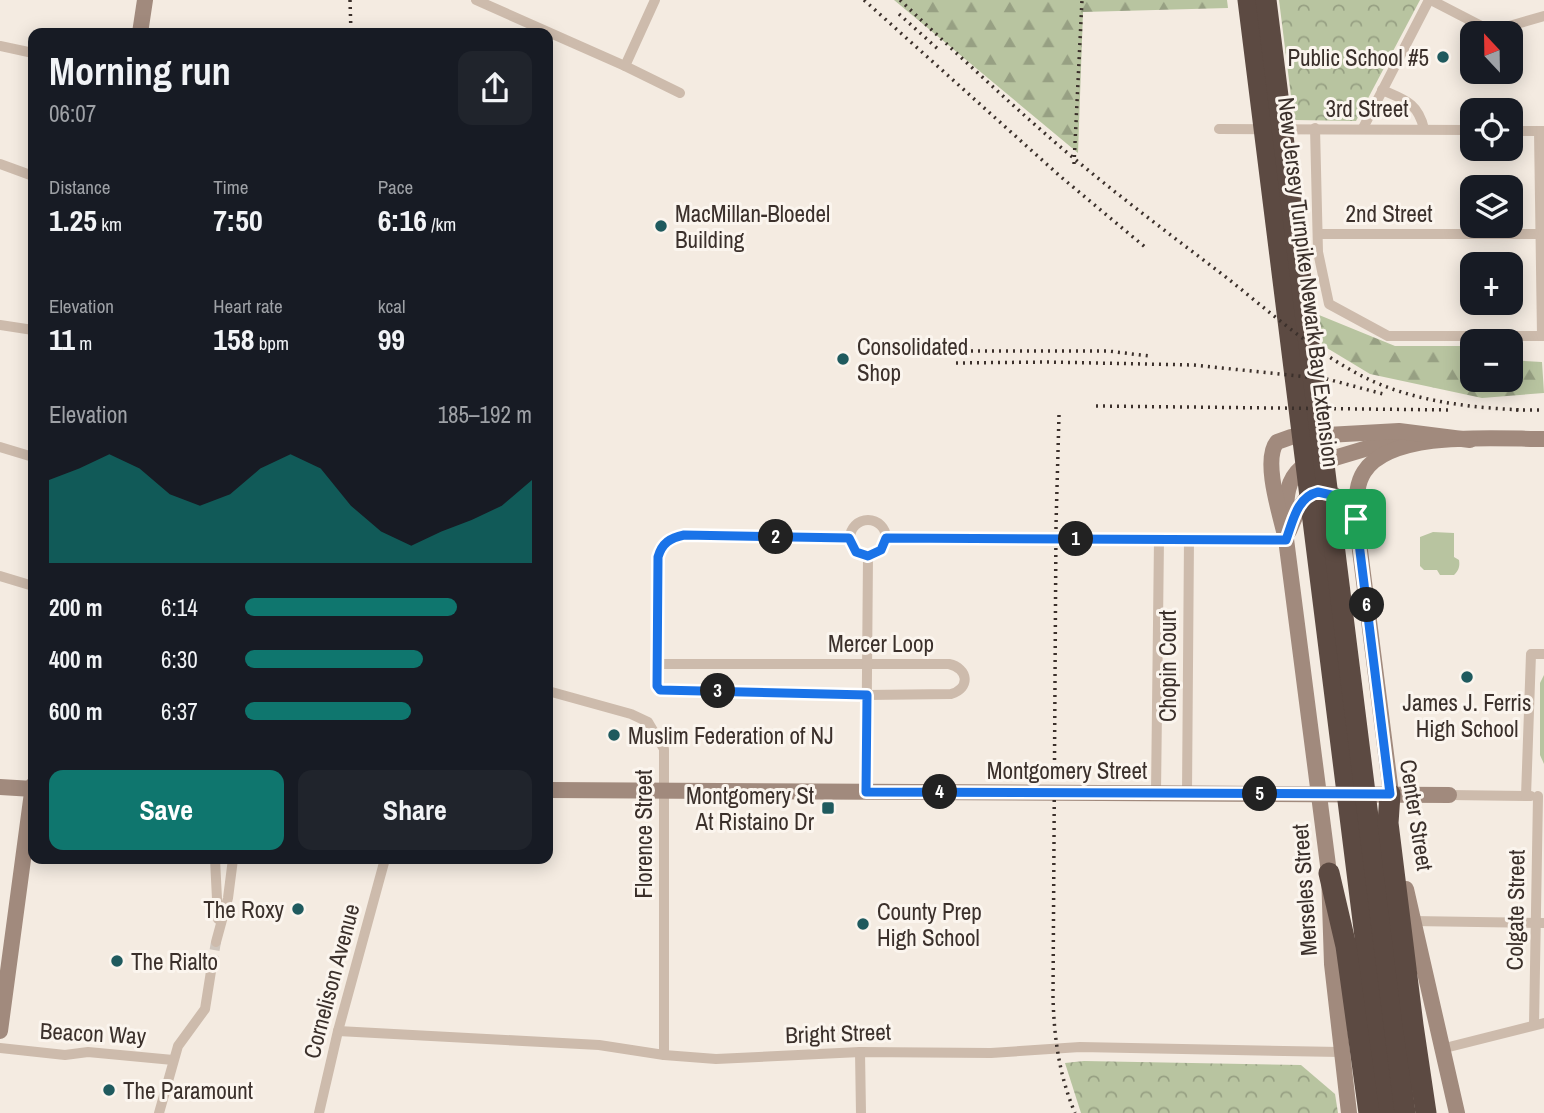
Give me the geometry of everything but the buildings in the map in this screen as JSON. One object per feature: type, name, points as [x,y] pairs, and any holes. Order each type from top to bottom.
[{"type":"highway","name":"New Jersey Turnpike Newark Bay Extension","points":[[1248,0],[1387,1113]]},
{"type":"highway","name":"New Jersey Turnpike Newark Bay Extension","points":[[1266,0],[1405,1113]]},
{"type":"highway","points":[[1390,794],[1388,823],[1426,1113]]},
{"type":"highway","points":[[1329,873],[1346,946],[1368,1113]]},
{"type":"highway","points":[[1340,1052],[1350,1055],[1362,1071]]},
{"type":"main road","points":[[141,28],[145,0]]},
{"type":"main road","points":[[1286,540],[1272,468],[1272,449],[1277,442],[1291,437],[1388,431],[1410,431],[1470,440],[1544,439]]},
{"type":"main road","points":[[1286,540],[1287,495],[1290,481],[1300,468],[1393,440],[1446,436]]},
{"type":"main road","name":"Center Street","points":[[1457,1113],[1412,921],[1390,794],[1356,519],[1358,486],[1365,470],[1377,458],[1413,444],[1470,440]]},
{"type":"main road","points":[[1286,540],[1301,503],[1313,493],[1324,492],[1336,496],[1356,519]]},
{"type":"main road","name":"Merseles Street","points":[[1286,540],[1329,873],[1329,920],[1340,1052],[1349,1113]]},
{"type":"main road","points":[[0,787],[28,788]]},
{"type":"main road","name":"Montgomery Street","points":[[553,790],[1449,795]]},
{"type":"main road","points":[[0,1031],[28,825]]},
{"type":"street","points":[[476,0],[539,28]]},
{"type":"street","points":[[625,66],[656,0]]},
{"type":"street","points":[[1363,128],[1430,0],[1487,29],[1499,29],[1544,16]]},
{"type":"street","points":[[553,34],[680,93]]},
{"type":"street","points":[[0,46],[28,52]]},
{"type":"street","points":[[1382,90],[1410,103],[1418,110],[1424,129]]},
{"type":"street","points":[[1315,128],[1318,252],[1329,304],[1388,336],[1543,336],[1542,131],[1523,131]]},
{"type":"street","name":"3rd Street","points":[[1219,129],[1460,130]]},
{"type":"street","points":[[0,164],[28,174]]},
{"type":"street","name":"2nd Street","points":[[1318,233],[1542,234]]},
{"type":"street","points":[[0,325],[28,329]]},
{"type":"street","points":[[0,447],[28,455]]},
{"type":"street","points":[[867,520],[881,526],[886,538],[881,550],[868,556],[856,552],[849,538],[854,526],[867,520]]},
{"type":"street","name":"Mercer Loop","points":[[657,664],[949,664],[959,667],[966,678],[961,690],[951,694],[867,695],[660,690],[657,686],[657,664],[658,557],[665,542],[684,535],[849,538]]},
{"type":"street","points":[[886,538],[1286,540]]},
{"type":"street","name":"Chopin Court","points":[[1156,793],[1159,539]]},
{"type":"street","name":"Chopin Court","points":[[1187,793],[1189,539]]},
{"type":"street","points":[[866,792],[868,556]]},
{"type":"street","points":[[0,576],[28,584]]},
{"type":"street","points":[[1526,796],[1531,654],[1544,653]]},
{"type":"street","name":"Florence Street","points":[[553,692],[631,714],[648,722],[664,749],[664,1055]]},
{"type":"street","name":"Montgomery Street","points":[[1449,795],[1541,796]]},
{"type":"street","name":"Colgate Street","points":[[1539,1024],[1540,923],[1537,862],[1541,796]]},
{"type":"street","points":[[215,864],[219,927]]},
{"type":"street","points":[[216,942],[228,898],[232,864]]},
{"type":"street","name":"Cornelison Avenue","points":[[319,1113],[338,1031],[384,864]]},
{"type":"street","points":[[1412,921],[1540,923]]},
{"type":"street","name":"Beacon Way","points":[[159,1113],[178,1046],[205,1009],[212,965]]},
{"type":"street","points":[[1441,1049],[1539,1024]]},
{"type":"street","name":"Bright Street","points":[[338,1031],[599,1045],[664,1055],[739,1058],[860,1052],[991,1053],[1080,1047],[1340,1052]]},
{"type":"street","name":"Beacon Way","points":[[5,1048],[65,1055],[88,1052],[173,1060]]},
{"type":"street","points":[[860,1052],[861,1113]]},
{"type":"green space","points":[[894,0],[1227,0],[1228,8],[1083,12],[1078,153]]},
{"type":"green space","points":[[1279,0],[1420,0],[1356,121],[1294,120]]},
{"type":"green space","points":[[1319,315],[1395,346],[1460,346],[1460,392],[1523,392],[1523,361],[1542,362],[1544,393],[1482,398],[1370,374],[1322,345]]},
{"type":"green space","points":[[1433,532],[1454,533],[1454,557],[1459,560],[1459,564],[1454,575],[1440,575],[1437,570],[1424,570],[1420,566],[1420,537]]},
{"type":"green space","points":[[1544,675],[1544,764],[1540,755],[1540,683]]},
{"type":"green space","points":[[1084,1061],[1301,1065],[1335,1094],[1338,1113],[1081,1113],[1065,1063]]},
{"type":"tunnel","points":[[212,965],[216,942]]},
{"type":"railway","points":[[350,0],[351,28]]},
{"type":"railway","points":[[864,0],[1061,177],[1145,247]]},
{"type":"railway","points":[[900,0],[1084,167],[1328,356],[1364,377],[1401,392],[1462,405],[1524,410]]},
{"type":"railway","points":[[1074,164],[1082,0]]},
{"type":"railway","points":[[899,14],[939,50]]},
{"type":"railway","points":[[957,351],[1108,351],[1149,356]]},
{"type":"railway","points":[[956,363],[1194,365],[1327,379],[1387,395]]},
{"type":"railway","points":[[1096,406],[1453,410]]},
{"type":"railway","points":[[1516,410],[1544,410]]},
{"type":"railway","points":[[1059,415],[1053,997],[1058,1056],[1075,1113]]},
{"type":"place","name":"Public School #5","points":[[1443,57]]},
{"type":"place","name":"MacMillan-Bloedel Building","points":[[661,226]]},
{"type":"place","name":"Consolidated Shop","points":[[843,359]]},
{"type":"place","name":"James J. Ferris High School","points":[[1467,677]]},
{"type":"place","name":"Muslim Federation of NJ","points":[[614,735]]},
{"type":"place","name":"Montgomery St At Ristaino Dr","points":[[828,808]]},
{"type":"place","name":"The Roxy","points":[[298,909]]},
{"type":"place","name":"County Prep High School","points":[[863,924]]},
{"type":"place","name":"The Rialto","points":[[117,961]]},
{"type":"place","name":"The Paramount","points":[[109,1090]]},
{"type":"route","points":[[1318,492],[1336,496],[1356,519],[1390,794],[866,792],[867,695],[660,690],[657,686],[658,557],[665,542],[684,535],[849,538],[856,552],[868,556],[881,550],[886,538],[1286,540],[1301,503],[1308,495],[1318,492]]}]
